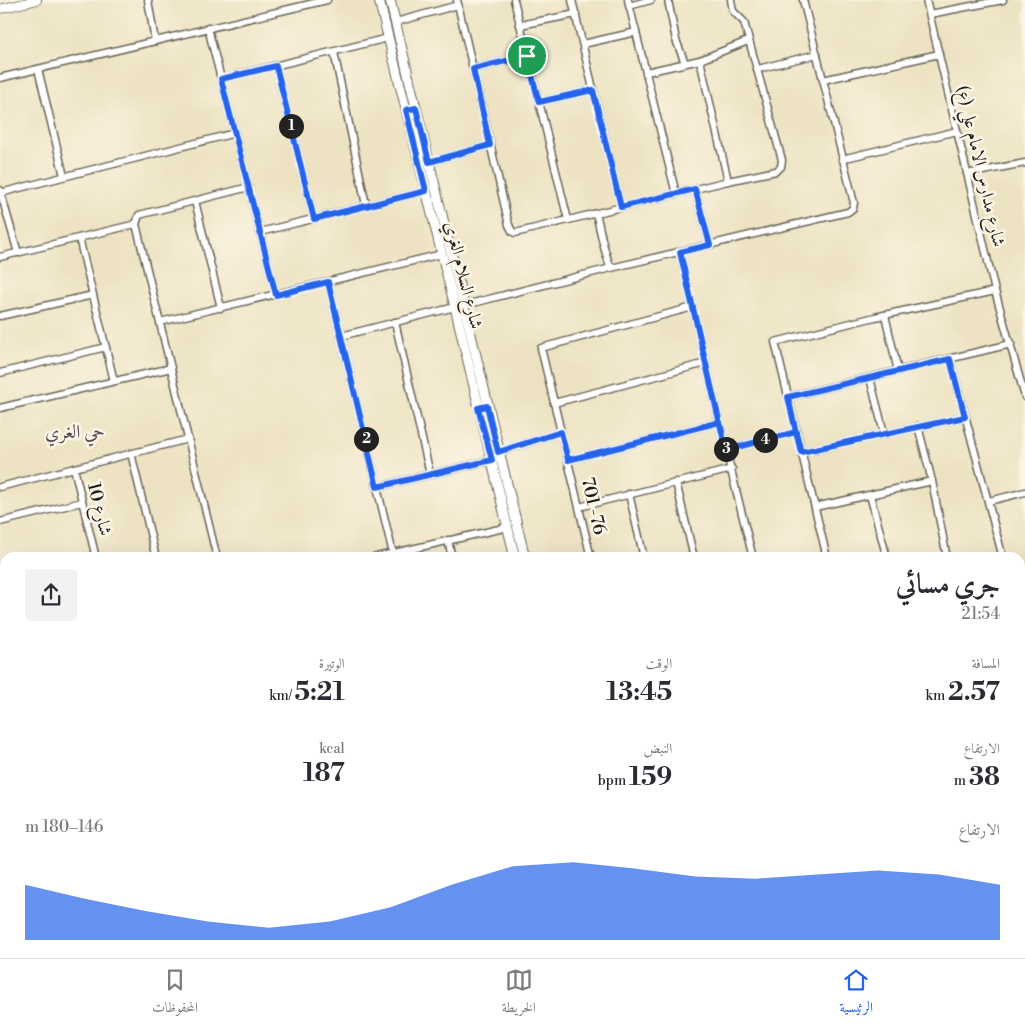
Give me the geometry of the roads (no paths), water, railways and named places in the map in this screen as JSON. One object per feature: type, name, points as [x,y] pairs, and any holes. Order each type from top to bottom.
[{"type":"main road","name":"شارع السلام الغري","points":[[379,0],[388,38],[429,162],[465,305],[492,460],[514,552]]},
{"type":"main road","name":"شارع السلام الغري","points":[[390,0],[396,22],[426,191],[455,307],[483,407],[498,452],[523,552]]},
{"type":"street","points":[[0,9],[37,0]]},
{"type":"street","points":[[148,0],[155,41]]},
{"type":"street","points":[[0,78],[326,0]]},
{"type":"street","points":[[514,0],[568,220]]},
{"type":"street","points":[[572,0],[621,207]]},
{"type":"street","points":[[652,0],[629,3],[676,194]]},
{"type":"street","points":[[668,0],[676,40],[685,63]]},
{"type":"street","points":[[396,22],[457,3],[512,231],[521,233],[596,213],[776,171],[781,167],[782,160],[744,22],[733,11],[731,0]]},
{"type":"street","points":[[465,305],[611,268],[848,212],[853,208],[854,203],[803,0]]},
{"type":"street","name":"شارع مدارس الامام علي (ع)","points":[[926,0],[995,291],[1025,397]]},
{"type":"street","points":[[930,14],[1003,0]]},
{"type":"street","points":[[520,25],[576,14]]},
{"type":"street","points":[[208,28],[276,295]]},
{"type":"street","points":[[583,44],[636,32]]},
{"type":"street","points":[[221,79],[388,38]]},
{"type":"street","points":[[646,72],[700,60],[748,41]]},
{"type":"street","points":[[334,52],[366,205]]},
{"type":"street","points":[[758,69],[817,54]]},
{"type":"street","points":[[823,80],[939,54]]},
{"type":"street","points":[[473,69],[527,56]]},
{"type":"street","points":[[700,60],[728,181]]},
{"type":"street","points":[[276,66],[314,219]]},
{"type":"street","points":[[38,69],[64,176]]},
{"type":"street","points":[[539,102],[593,90]]},
{"type":"street","points":[[842,159],[957,131]]},
{"type":"street","points":[[18,253],[0,192],[235,133]]},
{"type":"street","points":[[429,162],[490,145]]},
{"type":"street","points":[[967,174],[1025,163]]},
{"type":"street","points":[[216,552],[136,224],[139,215],[249,187]]},
{"type":"street","points":[[695,189],[710,245]]},
{"type":"street","points":[[260,232],[426,191]]},
{"type":"street","points":[[195,201],[221,308]]},
{"type":"street","points":[[596,213],[603,252],[611,268]]},
{"type":"street","points":[[0,257],[136,224]]},
{"type":"street","points":[[79,238],[114,381]]},
{"type":"street","points":[[680,252],[752,552]]},
{"type":"street","points":[[160,322],[442,254]]},
{"type":"street","points":[[328,282],[393,552]]},
{"type":"street","points":[[826,552],[775,342],[995,291]]},
{"type":"street","points":[[0,316],[93,295]]},
{"type":"street","points":[[340,336],[455,307]]},
{"type":"street","name":"701 -76","points":[[590,552],[541,348],[693,307]]},
{"type":"street","points":[[885,315],[898,371]]},
{"type":"street","points":[[395,322],[430,474]]},
{"type":"street","points":[[788,397],[1011,344]]},
{"type":"street","points":[[0,373],[106,347]]},
{"type":"street","points":[[950,359],[1002,552]]},
{"type":"street","points":[[554,403],[706,363]]},
{"type":"street","points":[[0,408],[171,368]]},
{"type":"street","points":[[870,378],[884,433]]},
{"type":"street","points":[[801,452],[965,417]]},
{"type":"street","points":[[568,460],[720,422]]},
{"type":"street","points":[[918,426],[932,481],[946,552]]},
{"type":"street","points":[[498,452],[561,432]]},
{"type":"street","points":[[726,450],[796,432]]},
{"type":"street","points":[[0,487],[188,439]]},
{"type":"street","points":[[131,453],[155,552]]},
{"type":"street","points":[[377,487],[492,460]]},
{"type":"street","name":"شارع 10","points":[[74,468],[95,552]]},
{"type":"street","points":[[579,507],[732,469]]},
{"type":"street","points":[[815,507],[932,481]]},
{"type":"street","points":[[676,482],[693,552]]},
{"type":"street","points":[[989,501],[1025,492]]},
{"type":"street","points":[[629,494],[643,552]]},
{"type":"street","points":[[870,495],[885,552]]},
{"type":"street","points":[[0,522],[82,502]]},
{"type":"street","points":[[405,552],[508,527]]},
{"type":"street","points":[[448,540],[451,552]]},
{"type":"district","name":"حي الغري","points":[[75,431]]}]
